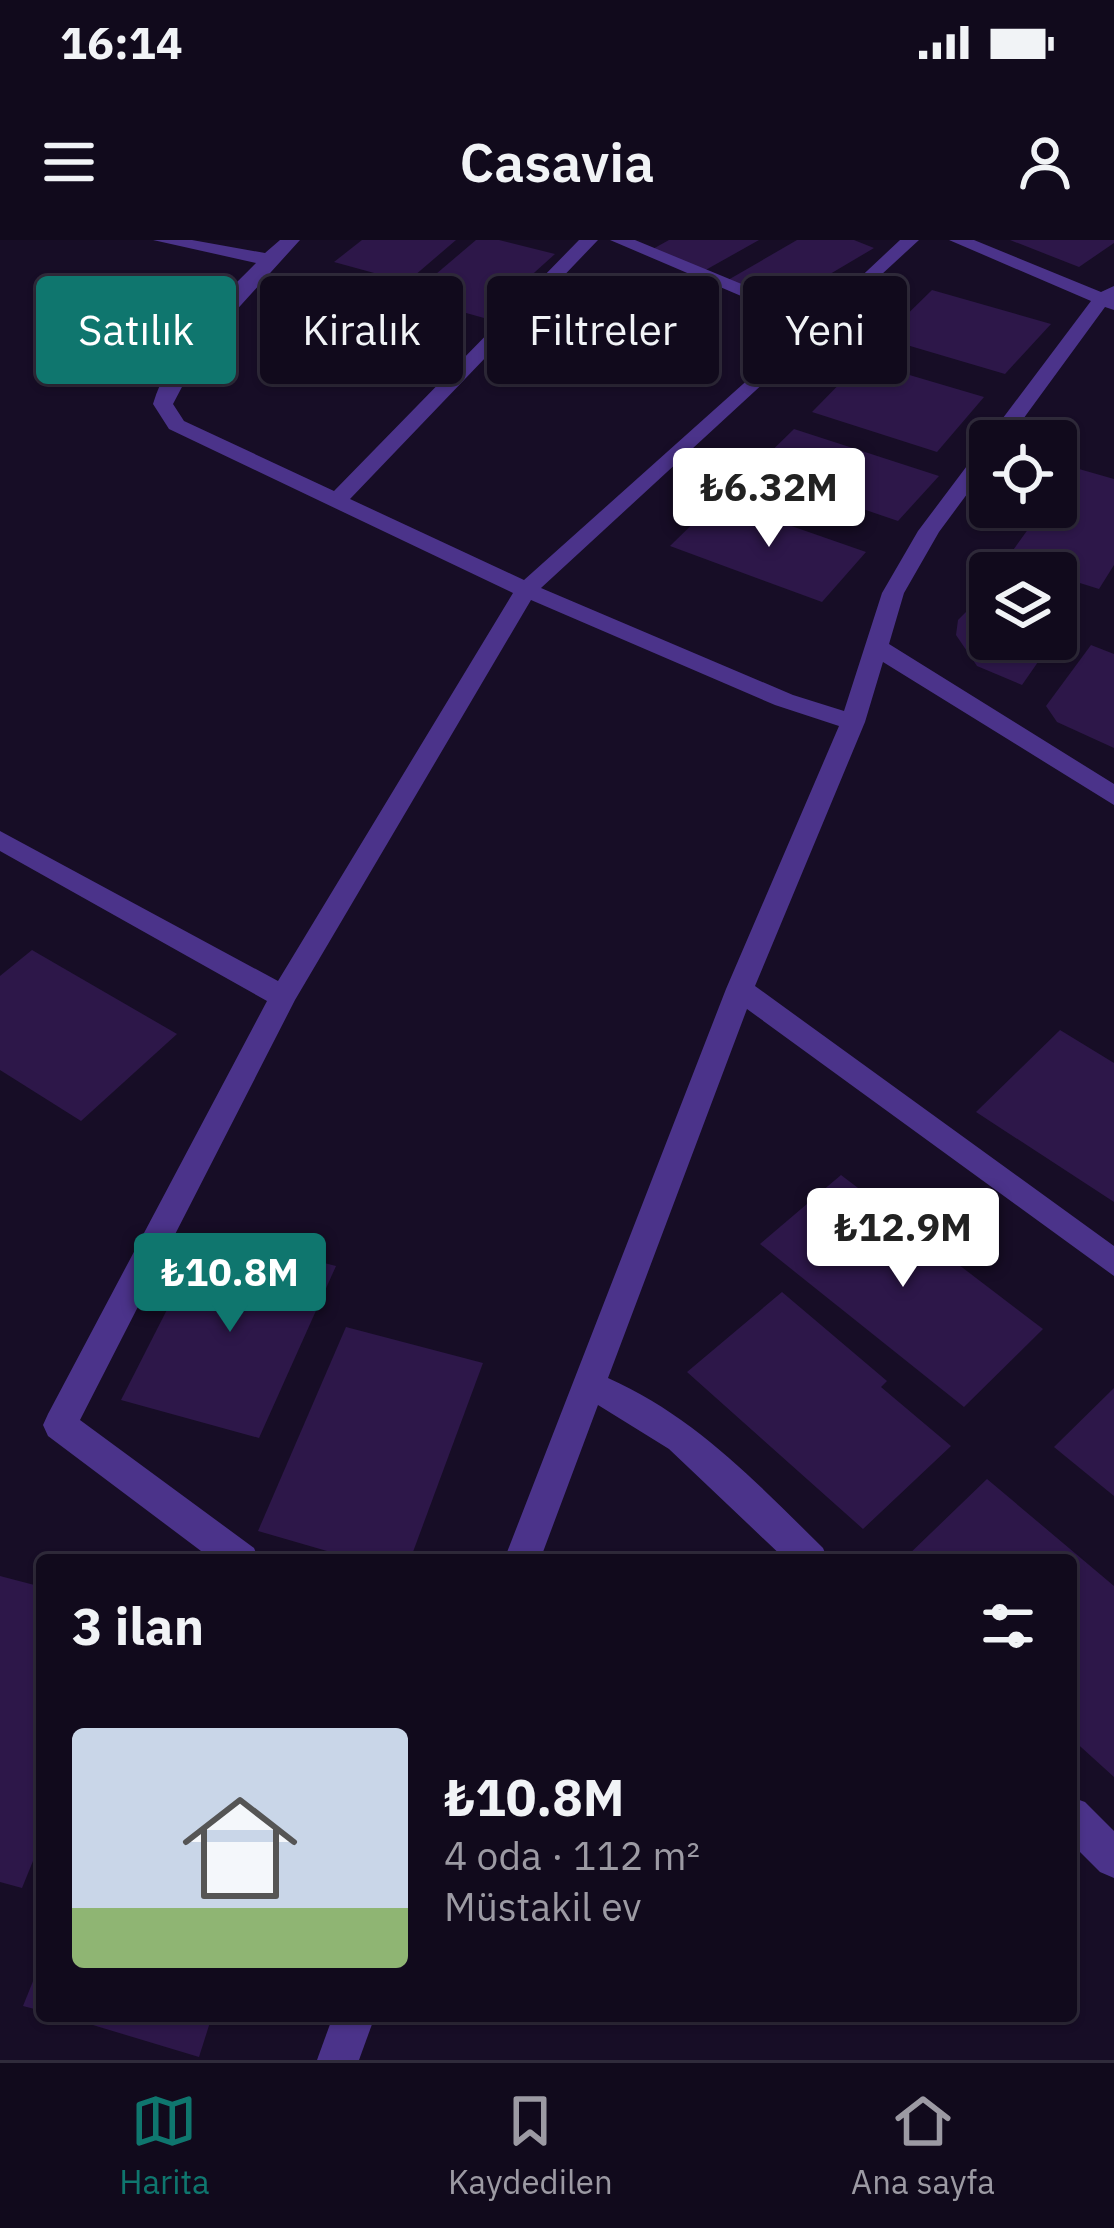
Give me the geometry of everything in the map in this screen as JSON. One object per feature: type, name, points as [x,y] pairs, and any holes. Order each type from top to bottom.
[{"type":"street","points":[[162,240],[266,259]]},
{"type":"street","points":[[291,240],[266,259],[170,378],[163,404],[176,425],[526,590],[784,700],[853,722]]},
{"type":"street","points":[[336,501],[589,240]]},
{"type":"street","points":[[619,240],[743,291]]},
{"type":"street","points":[[872,276],[910,240]]},
{"type":"street","points":[[958,240],[1110,299],[1013,420]]},
{"type":"street","points":[[233,1554],[60,1425],[283,997],[526,590],[755,384]]},
{"type":"street","points":[[524,1554],[740,989],[853,722],[893,593],[910,560],[969,478]]},
{"type":"street","points":[[878,648],[1114,796]]},
{"type":"street","points":[[0,840],[283,997]]},
{"type":"street","points":[[740,989],[1114,1263]]},
{"type":"street","points":[[589,1384],[644,1409],[681,1433],[804,1554]]},
{"type":"street","points":[[1077,1822],[1114,1858]]},
{"type":"street","points":[[338,2060],[352,2022]]},
{"type":"building","points":[[362,240],[456,240],[414,276],[385,276],[334,262]]},
{"type":"building","points":[[476,240],[499,240],[555,254],[531,276],[487,276],[484,318],[463,312],[463,276],[434,276]]},
{"type":"building","points":[[669,240],[759,240],[702,272],[651,250]]},
{"type":"building","points":[[797,240],[854,240],[874,248],[827,276],[743,276],[743,287],[728,280]]},
{"type":"building","points":[[1010,240],[1114,240],[1114,243],[1079,267]]},
{"type":"building","points":[[932,290],[1051,324],[1005,374],[907,345],[907,314]]},
{"type":"building","points":[[907,374],[984,397],[937,452],[812,412],[839,384],[907,384]]},
{"type":"building","points":[[794,429],[939,476],[898,521],[751,471]]},
{"type":"building","points":[[1077,468],[1114,479],[1114,565],[1099,589],[1077,582],[1077,552],[1012,552],[1029,528],[1077,528]]},
{"type":"building","points":[[717,500],[866,552],[822,602],[670,546]]},
{"type":"building","points":[[969,609],[969,654],[956,635],[958,620]]},
{"type":"building","points":[[1091,645],[1114,654],[1114,748],[1057,722],[1046,706]]},
{"type":"building","points":[[973,660],[1039,660],[1022,685]]},
{"type":"building","points":[[32,950],[177,1034],[81,1121],[0,1070],[0,976]]},
{"type":"building","points":[[1060,1030],[1114,1063],[1114,1202],[976,1112]]},
{"type":"building","points":[[841,1175],[1043,1329],[964,1407],[760,1244]]},
{"type":"building","points":[[206,1233],[336,1266],[259,1438],[121,1400]]},
{"type":"building","points":[[782,1292],[887,1381],[881,1387],[951,1446],[863,1529],[687,1372]]},
{"type":"building","points":[[346,1327],[483,1363],[412,1554],[337,1554],[258,1531]]},
{"type":"building","points":[[1114,1388],[1114,1496],[1054,1447]]},
{"type":"building","points":[[987,1479],[1076,1554],[909,1554]]},
{"type":"building","points":[[1077,1555],[1114,1586],[1114,1777],[1077,1743]]},
{"type":"building","points":[[0,1576],[36,1585],[36,1854],[22,1888],[0,1882]]},
{"type":"building","points":[[36,1974],[36,2009],[23,2006]]},
{"type":"building","points":[[83,2022],[210,2022],[199,2057]]}]
